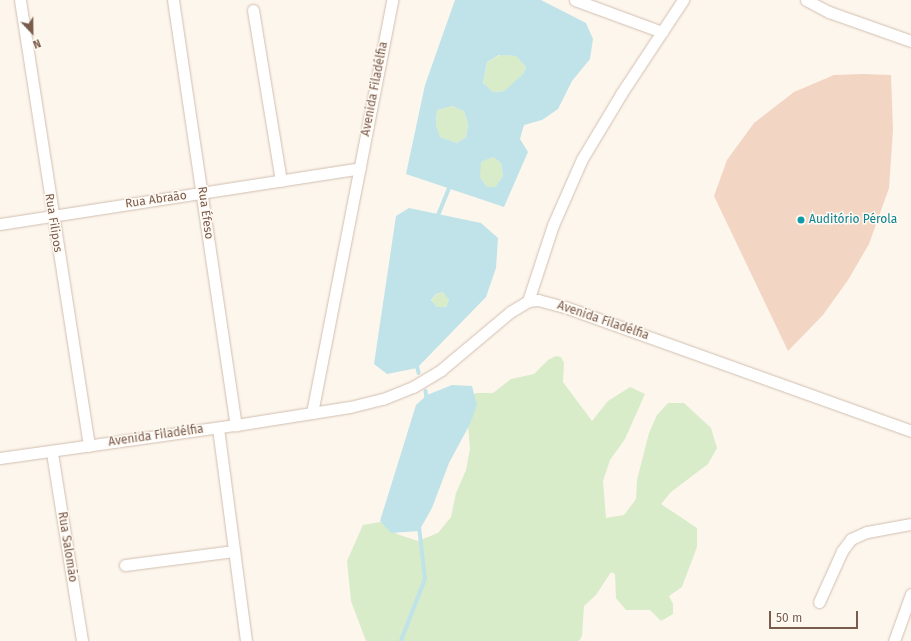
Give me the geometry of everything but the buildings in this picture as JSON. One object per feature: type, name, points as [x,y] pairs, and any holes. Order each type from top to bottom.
[{"type":"street","name":"Rua Filipos","points":[[20,0],[52,216],[89,446]]},
{"type":"street","name":"Rua Éfeso","points":[[173,0],[236,425]]},
{"type":"street","name":"Avenida Filadélfia","points":[[312,413],[392,0]]},
{"type":"street","points":[[575,0],[662,32]]},
{"type":"street","points":[[528,301],[552,225],[582,159],[683,0]]},
{"type":"street","points":[[806,0],[829,12],[911,41]]},
{"type":"street","points":[[253,10],[281,181]]},
{"type":"street","name":"Rua Abraão","points":[[0,224],[202,194],[360,168]]},
{"type":"street","name":"Avenida Filadélfia","points":[[0,458],[52,453],[89,446],[218,428],[312,413],[383,398],[413,387],[441,370],[501,319],[528,301],[538,300],[566,307],[911,431]]},
{"type":"street","points":[[218,428],[246,641]]},
{"type":"street","name":"Rua Salomão","points":[[52,453],[82,641]]},
{"type":"street","points":[[819,602],[842,551],[850,539],[867,532],[911,524]]},
{"type":"street","points":[[125,566],[234,551]]},
{"type":"street","points":[[894,641],[911,594]]},
{"type":"green space","points":[[500,55],[516,56],[526,67],[520,81],[506,91],[493,92],[483,83],[487,62]]},
{"type":"green space","points":[[452,106],[464,111],[468,124],[466,137],[457,143],[439,137],[436,125],[437,110]]},
{"type":"green space","points":[[493,157],[501,163],[503,176],[495,187],[487,187],[480,177],[480,162]]},
{"type":"green space","points":[[444,292],[449,300],[446,307],[437,307],[431,301],[436,294]]},
{"type":"green space","points":[[556,356],[561,357],[564,363],[563,382],[592,421],[608,401],[630,387],[645,394],[625,439],[610,460],[603,481],[606,518],[624,515],[636,499],[637,480],[649,433],[657,415],[668,403],[684,403],[711,428],[717,448],[708,464],[671,492],[661,504],[697,528],[697,547],[682,587],[669,596],[673,604],[673,614],[661,621],[650,610],[626,610],[616,598],[615,574],[611,572],[596,595],[584,606],[582,636],[579,641],[366,641],[351,601],[347,561],[363,525],[380,522],[397,534],[418,541],[438,533],[451,517],[456,493],[466,470],[470,449],[467,413],[475,393],[493,393],[511,379],[534,374],[548,360]]},
{"type":"water","points":[[455,0],[541,0],[586,23],[593,39],[590,59],[572,81],[558,109],[542,120],[524,125],[520,139],[528,152],[504,207],[406,174],[425,85]],"holes":[[[499,55],[516,56],[526,67],[520,81],[506,91],[493,92],[483,83],[487,62]],[[452,106],[464,111],[468,124],[466,137],[457,143],[440,137],[436,125],[437,110]],[[493,157],[501,163],[503,176],[495,187],[487,187],[480,177],[481,162]]]},
{"type":"water","points":[[409,208],[481,223],[498,238],[496,268],[486,297],[417,368],[387,374],[374,364],[396,216]],"holes":[[[443,292],[449,300],[446,307],[437,307],[431,300],[436,294]]]},
{"type":"water","points":[[452,385],[472,386],[477,405],[470,424],[449,463],[432,508],[419,531],[391,533],[380,521],[416,405],[427,395]]},
{"type":"waterway","points":[[503,95],[525,75]]},
{"type":"waterway","points":[[437,218],[450,185]]},
{"type":"waterway","points":[[417,364],[419,373]]},
{"type":"waterway","points":[[426,391],[427,399]]},
{"type":"waterway","points":[[401,641],[425,579],[419,527]]},
{"type":"place","name":"Auditório Pérola","points":[[801,220]]}]
